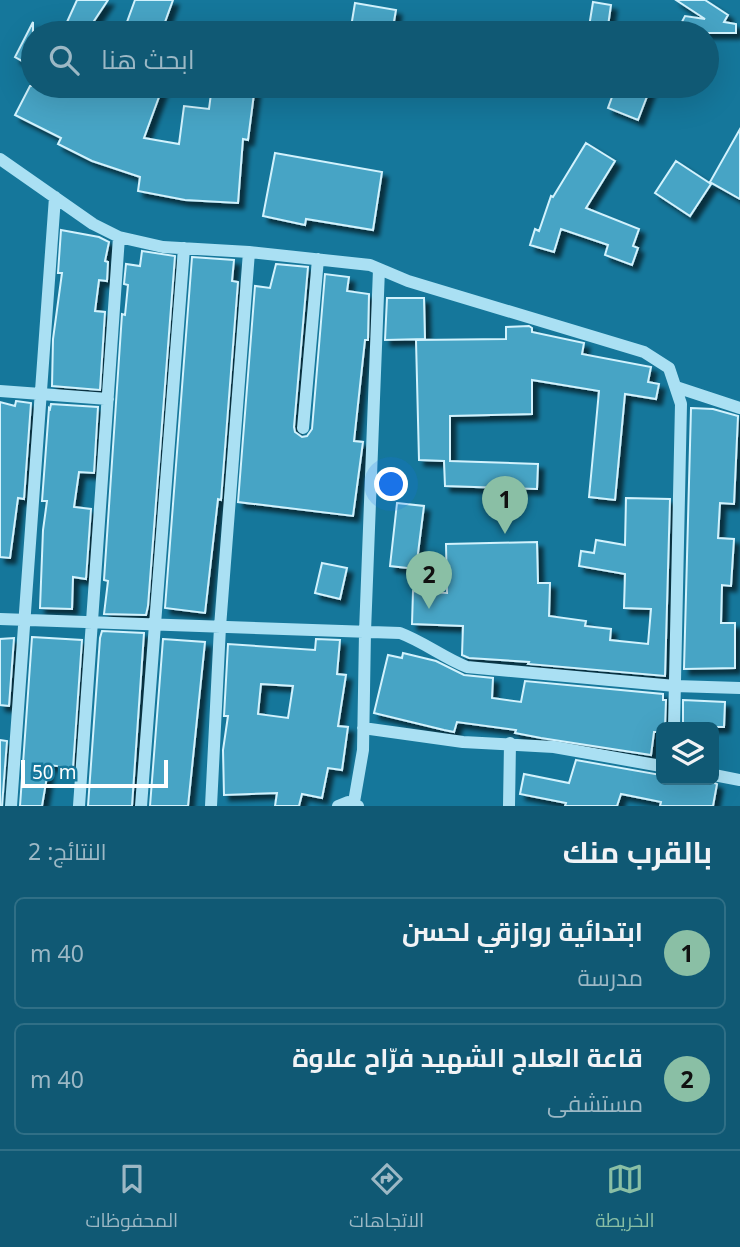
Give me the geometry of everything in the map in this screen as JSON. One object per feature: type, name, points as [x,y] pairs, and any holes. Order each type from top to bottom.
[{"type":"street","points":[[0,159],[93,224],[119,237],[163,247],[249,251],[370,265],[408,281],[644,352],[669,368],[681,404],[674,722]]},
{"type":"street","points":[[11,806],[55,197]]},
{"type":"street","points":[[79,806],[119,237]]},
{"type":"street","points":[[141,806],[184,248]]},
{"type":"street","points":[[211,806],[220,626],[249,251]]},
{"type":"street","points":[[303,428],[318,259]]},
{"type":"street","points":[[338,806],[343,802],[356,804],[363,750],[379,269]]},
{"type":"street","points":[[676,387],[740,408]]},
{"type":"street","points":[[0,391],[108,399]]},
{"type":"street","points":[[0,619],[400,633],[467,667],[740,688]]},
{"type":"street","points":[[363,728],[463,742],[554,747],[656,764]]},
{"type":"street","points":[[509,806],[510,743]]},
{"type":"street","points":[[719,776],[740,780]]},
{"type":"building","points":[[77,0],[108,0],[94,21],[67,21]]},
{"type":"building","points":[[135,0],[173,0],[165,21],[127,21]]},
{"type":"building","points":[[676,0],[705,0],[728,15],[724,22],[736,24],[736,33],[719,33],[719,21],[682,21],[685,16],[705,19]]},
{"type":"building","points":[[593,2],[611,5],[609,21],[590,21]]},
{"type":"building","points":[[355,3],[396,10],[394,21],[352,21]]},
{"type":"building","points":[[21,45],[21,60],[15,57]]},
{"type":"building","points":[[24,98],[159,98],[144,138],[179,144],[184,106],[209,109],[210,98],[253,98],[248,140],[243,139],[238,203],[185,200],[138,191],[140,177],[92,161],[58,144],[61,138],[15,115]]},
{"type":"building","points":[[612,98],[646,98],[638,120],[608,108]]},
{"type":"building","points":[[740,129],[740,199],[710,182]]},
{"type":"building","points":[[586,143],[615,161],[586,208],[639,229],[633,246],[638,248],[632,265],[605,255],[608,245],[561,229],[554,252],[530,245],[535,229],[539,231],[551,196],[553,197]]},
{"type":"building","points":[[275,153],[382,172],[373,230],[306,219],[305,225],[263,216]]},
{"type":"building","points":[[676,161],[711,184],[690,216],[655,193]]},
{"type":"building","points":[[61,230],[99,237],[109,242],[105,261],[108,262],[107,281],[99,280],[95,311],[105,312],[100,390],[52,386],[53,339],[62,273],[58,273]]},
{"type":"building","points":[[142,251],[175,256],[148,606],[146,615],[104,614],[122,314],[125,315],[128,285],[124,284],[126,264],[140,266]]},
{"type":"building","points":[[192,257],[234,260],[232,281],[238,282],[221,500],[218,499],[205,613],[165,608]]},
{"type":"building","points":[[276,264],[308,267],[294,427],[295,432],[302,437],[307,436],[312,429],[325,274],[349,277],[347,291],[369,294],[368,340],[365,340],[354,441],[363,442],[353,516],[238,502],[255,286],[270,288]]},
{"type":"building","points":[[387,298],[424,298],[425,339],[385,340]]},
{"type":"building","points":[[529,326],[532,332],[584,343],[582,354],[651,367],[648,382],[659,384],[656,399],[625,394],[615,500],[589,497],[599,391],[532,380],[532,414],[450,416],[450,461],[538,464],[537,489],[445,486],[444,461],[419,460],[416,340],[506,339],[506,327]]},
{"type":"building","points":[[16,401],[31,403],[24,499],[18,498],[10,558],[0,557],[0,402],[15,406]]},
{"type":"building","points":[[51,404],[98,407],[94,473],[79,472],[74,507],[91,509],[86,579],[73,577],[72,609],[40,608],[47,501],[42,501]]},
{"type":"building","points":[[691,408],[713,409],[738,416],[734,504],[720,503],[718,538],[734,539],[731,586],[722,585],[721,623],[735,623],[735,668],[684,669]]},
{"type":"building","points":[[626,498],[670,499],[665,676],[469,658],[462,655],[463,626],[412,624],[413,591],[447,593],[446,544],[537,542],[538,583],[550,583],[549,616],[586,621],[585,626],[611,629],[610,640],[648,644],[651,609],[624,608],[625,574],[579,566],[581,551],[594,553],[596,540],[625,545]]},
{"type":"building","points":[[397,503],[424,506],[416,569],[390,566]]},
{"type":"building","points":[[322,563],[347,568],[340,599],[315,593]]},
{"type":"building","points":[[102,631],[144,633],[132,806],[88,806]]},
{"type":"building","points":[[32,637],[82,640],[73,768],[49,765],[42,806],[20,806]]},
{"type":"building","points":[[14,638],[9,706],[0,705],[0,639]]},
{"type":"building","points":[[163,639],[205,642],[188,806],[150,806]]},
{"type":"building","points":[[316,639],[340,640],[337,674],[346,675],[338,726],[348,727],[342,770],[328,768],[322,798],[302,794],[299,806],[275,806],[277,793],[224,795],[223,750],[228,716],[224,716],[228,644],[315,650]],"holes":[[[261,684],[293,686],[288,718],[258,714]]]},
{"type":"building","points":[[403,653],[436,661],[464,675],[493,678],[492,698],[521,702],[525,681],[663,694],[663,700],[666,700],[665,722],[656,722],[651,755],[457,722],[454,732],[374,713],[388,655],[402,658]]},
{"type":"building","points":[[683,700],[725,702],[724,727],[719,727],[719,722],[683,722]]},
{"type":"building","points":[[0,740],[7,741],[2,806],[0,806]]},
{"type":"building","points":[[576,760],[656,774],[656,785],[717,785],[713,806],[660,806],[661,802],[621,794],[617,806],[565,806],[566,803],[520,794],[524,774],[569,783]]},
{"type":"place","name":"ابتدائية روازقي لحسن","points":[[505,534]]},
{"type":"place","name":"قاعة العلاج الشهيد فرّاح علاوة","points":[[429,609]]}]
